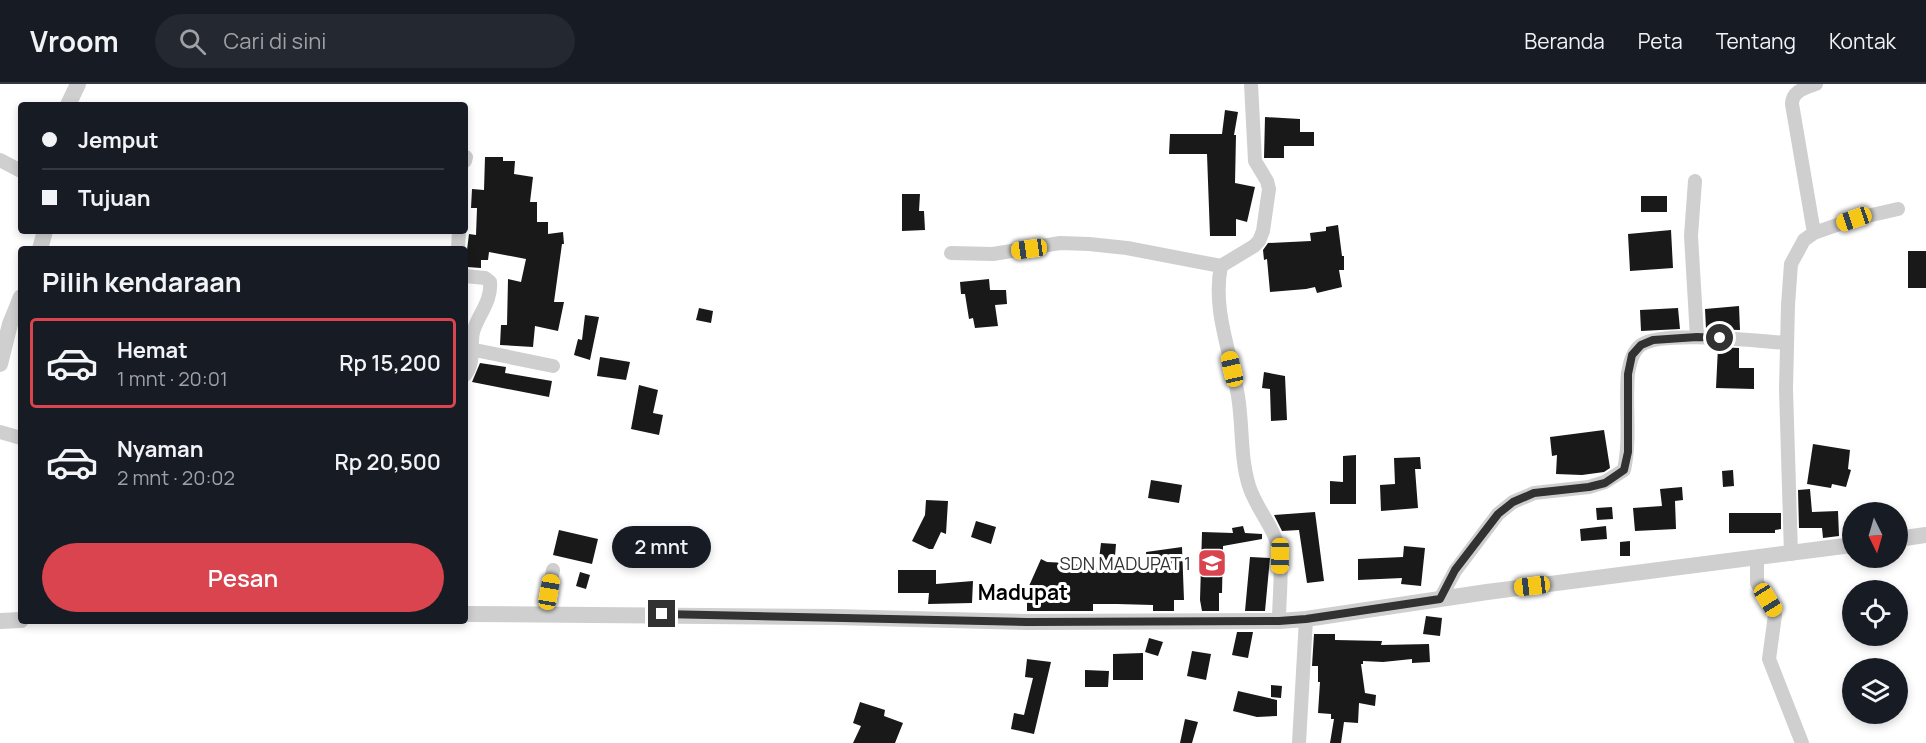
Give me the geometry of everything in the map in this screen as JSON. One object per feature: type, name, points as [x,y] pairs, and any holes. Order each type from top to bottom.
[{"type":"street","points":[[69,102],[78,84]]},
{"type":"street","points":[[951,253],[993,254],[1060,243],[1089,243],[1221,266],[1254,246],[1263,231],[1269,189],[1255,161],[1251,84]]},
{"type":"street","points":[[1814,233],[1792,98],[1795,93],[1816,84]]},
{"type":"street","points":[[0,160],[18,169]]},
{"type":"street","points":[[1695,181],[1691,236],[1697,337]]},
{"type":"street","points":[[1791,554],[1787,440],[1787,343],[1791,264],[1804,240],[1814,233],[1854,219],[1898,209]]},
{"type":"street","points":[[1221,266],[1218,285],[1219,310],[1238,397],[1244,464],[1250,488],[1276,541],[1280,556],[1279,621]]},
{"type":"street","points":[[468,276],[485,278],[490,282],[490,295],[468,349],[468,371]]},
{"type":"street","points":[[0,364],[10,324],[18,304]]},
{"type":"street","points":[[1440,599],[1455,570],[1498,514],[1513,502],[1534,493],[1605,483],[1624,470],[1628,452],[1628,374],[1632,355],[1641,345],[1653,340],[1697,337],[1787,343]]},
{"type":"street","points":[[468,349],[553,366]]},
{"type":"street","points":[[0,432],[18,437]]},
{"type":"street","points":[[1908,538],[1926,535]]},
{"type":"street","points":[[468,614],[765,616],[1027,622],[1279,621],[1842,547]]},
{"type":"street","points":[[1757,559],[1757,583],[1775,615],[1769,650],[1771,665],[1802,743]]},
{"type":"street","points":[[545,615],[553,570]]},
{"type":"street","points":[[1299,743],[1306,619]]},
{"type":"street","points":[[0,621],[18,620]]},
{"type":"building","points":[[1225,110],[1238,112],[1234,135],[1236,135],[1235,183],[1255,187],[1247,222],[1236,219],[1236,236],[1210,236],[1207,154],[1169,154],[1170,134],[1222,134]]},
{"type":"building","points":[[1265,117],[1300,119],[1300,132],[1314,132],[1314,146],[1284,146],[1284,158],[1264,158]]},
{"type":"building","points":[[485,157],[503,157],[503,161],[515,161],[514,174],[533,177],[530,202],[537,202],[537,222],[548,222],[548,234],[563,232],[564,244],[562,244],[554,302],[564,302],[558,331],[535,326],[533,347],[500,345],[501,325],[507,325],[508,279],[521,282],[526,259],[489,252],[488,260],[481,260],[481,268],[468,267],[469,234],[476,235],[477,208],[471,208],[472,189],[484,190]]},
{"type":"building","points":[[902,194],[920,194],[919,211],[924,211],[925,230],[902,231]]},
{"type":"building","points":[[1641,196],[1667,196],[1667,212],[1641,212]]},
{"type":"building","points":[[1338,225],[1342,256],[1344,256],[1344,270],[1339,270],[1342,287],[1317,293],[1315,287],[1270,292],[1267,259],[1264,260],[1263,250],[1268,243],[1311,241],[1310,233],[1326,231],[1326,227]]},
{"type":"building","points":[[1671,230],[1673,268],[1630,271],[1628,234]]},
{"type":"building","points":[[1908,251],[1926,251],[1926,288],[1908,288]]},
{"type":"building","points":[[989,279],[990,290],[1006,290],[1007,304],[995,305],[998,326],[975,328],[973,318],[969,319],[965,294],[961,294],[960,282]]},
{"type":"building","points":[[1739,306],[1740,330],[1706,329],[1705,309]]},
{"type":"building","points":[[699,308],[713,311],[711,323],[696,320]]},
{"type":"building","points":[[1678,308],[1680,329],[1641,331],[1640,310]]},
{"type":"building","points":[[585,315],[599,317],[590,360],[574,355],[578,339],[582,340]]},
{"type":"building","points":[[1718,347],[1739,348],[1739,368],[1754,368],[1754,389],[1716,388]]},
{"type":"building","points":[[600,357],[630,362],[626,380],[597,376]]},
{"type":"building","points":[[480,363],[506,367],[505,373],[552,381],[549,397],[472,382]]},
{"type":"building","points":[[1264,372],[1285,376],[1287,420],[1271,421],[1270,389],[1262,388]]},
{"type":"building","points":[[639,385],[658,390],[653,413],[663,415],[659,435],[631,429]]},
{"type":"building","points":[[1604,430],[1610,468],[1604,472],[1582,475],[1556,474],[1557,455],[1552,456],[1550,437]]},
{"type":"building","points":[[1813,444],[1850,450],[1848,469],[1851,470],[1846,487],[1832,484],[1831,488],[1807,484]]},
{"type":"building","points":[[1356,455],[1356,504],[1330,504],[1330,481],[1343,482],[1343,456]]},
{"type":"building","points":[[1420,457],[1421,469],[1415,469],[1418,508],[1381,511],[1380,485],[1395,484],[1394,458]]},
{"type":"building","points":[[1733,470],[1734,486],[1723,487],[1722,471]]},
{"type":"building","points":[[1151,480],[1182,485],[1179,503],[1148,498]]},
{"type":"building","points":[[1682,487],[1683,500],[1675,501],[1676,529],[1635,531],[1633,508],[1662,506],[1660,489]]},
{"type":"building","points":[[1810,489],[1812,512],[1838,511],[1839,536],[1823,538],[1822,528],[1799,528],[1798,490]]},
{"type":"building","points":[[926,500],[948,501],[946,534],[941,532],[933,549],[912,541],[925,515]]},
{"type":"building","points":[[1612,507],[1613,519],[1597,520],[1596,508]]},
{"type":"building","points":[[1315,512],[1324,581],[1307,583],[1299,530],[1282,531],[1274,515]]},
{"type":"building","points":[[1729,513],[1781,513],[1781,529],[1775,530],[1775,533],[1729,533]]},
{"type":"building","points":[[976,521],[996,527],[991,544],[971,537]]},
{"type":"building","name":"SDN MADUPAT 1","points":[[1243,526],[1245,533],[1262,534],[1262,539],[1223,546],[1222,593],[1219,593],[1219,611],[1202,611],[1200,600],[1202,532],[1233,533],[1232,528]]},
{"type":"building","points":[[1606,526],[1607,539],[1581,541],[1580,529]]},
{"type":"building","points":[[559,530],[598,539],[592,564],[553,555]]},
{"type":"building","points":[[1630,541],[1630,556],[1620,556],[1620,542]]},
{"type":"building","points":[[1101,543],[1116,544],[1114,568],[1119,569],[1147,569],[1146,552],[1182,547],[1184,600],[1174,600],[1174,611],[1153,611],[1153,605],[1093,604],[1093,611],[1027,611],[1027,586],[1041,559],[1047,562],[1098,568]]},
{"type":"building","points":[[1404,546],[1425,548],[1421,586],[1401,584],[1402,578],[1358,580],[1358,559],[1403,557]]},
{"type":"building","points":[[1250,557],[1270,558],[1265,611],[1245,611]]},
{"type":"building","points":[[898,570],[936,570],[936,584],[973,581],[972,603],[928,604],[929,593],[898,593]]},
{"type":"building","points":[[580,572],[590,575],[586,589],[576,586]]},
{"type":"building","points":[[1426,616],[1442,618],[1440,636],[1423,634]]},
{"type":"building","points":[[1237,632],[1253,632],[1248,658],[1232,655]]},
{"type":"building","points":[[1314,634],[1335,634],[1335,640],[1382,641],[1381,645],[1429,644],[1430,662],[1412,663],[1412,659],[1383,662],[1363,661],[1361,664],[1365,693],[1376,695],[1375,706],[1359,703],[1358,723],[1344,722],[1341,743],[1330,743],[1334,719],[1331,719],[1331,714],[1318,713],[1320,682],[1318,682],[1318,666],[1312,666]]},
{"type":"building","points":[[1149,638],[1163,642],[1158,656],[1145,652]]},
{"type":"building","points":[[1192,651],[1211,654],[1206,680],[1187,676]]},
{"type":"building","points":[[1143,653],[1143,680],[1113,680],[1113,654]]},
{"type":"building","points":[[1027,659],[1051,662],[1034,734],[1011,729],[1014,713],[1024,715],[1033,678],[1025,677]]},
{"type":"building","points":[[1085,670],[1109,671],[1108,687],[1085,687]]},
{"type":"building","points":[[1271,685],[1282,686],[1281,698],[1271,697]]},
{"type":"building","points":[[1238,691],[1277,700],[1277,716],[1257,717],[1233,711]]},
{"type":"building","points":[[860,702],[885,710],[884,716],[903,723],[895,743],[853,743],[861,726],[853,723]]},
{"type":"building","points":[[1185,719],[1198,722],[1192,743],[1180,743]]},
{"type":"place","name":"SDN MADUPAT 1","points":[[1212,563]]},
{"type":"district","name":"Madupat","points":[[1023,592]]},
{"type":"route","points":[[662,614],[1027,622],[1279,621],[1440,599],[1455,570],[1498,514],[1513,502],[1534,493],[1605,483],[1624,470],[1628,452],[1628,374],[1632,355],[1641,345],[1653,340],[1720,338]]}]
